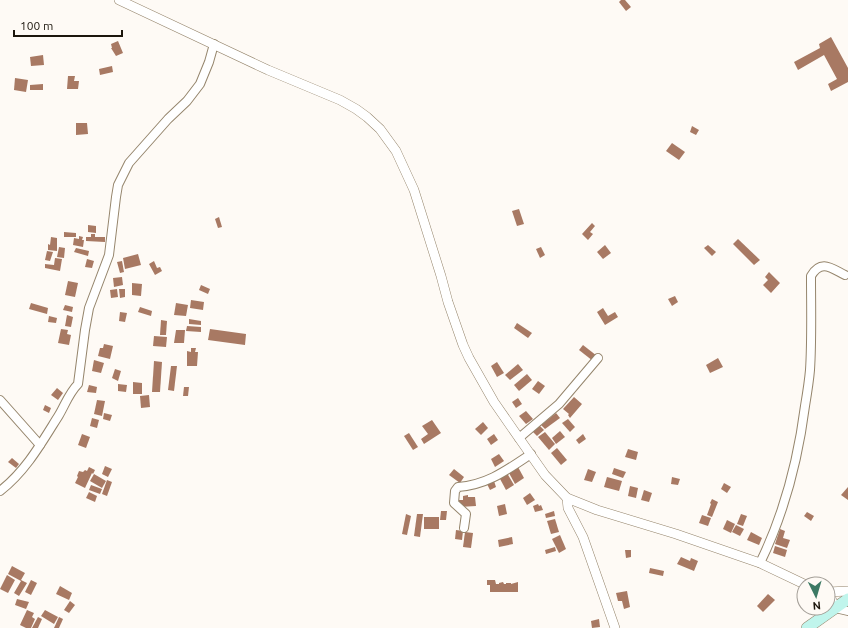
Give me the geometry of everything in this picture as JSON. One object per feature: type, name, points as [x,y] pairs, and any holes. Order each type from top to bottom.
[{"type":"main road","points":[[836,607],[848,599]]},
{"type":"main road","points":[[807,628],[824,616]]},
{"type":"street","points":[[119,0],[268,70],[340,100],[356,109],[380,129],[396,151],[414,190],[448,302],[463,345],[494,402],[545,475],[567,498],[597,510],[670,532],[760,563],[796,580]]},
{"type":"street","points":[[0,491],[20,472],[40,445],[59,415],[72,390],[78,384],[89,308],[109,255],[116,196],[118,185],[124,170],[168,119],[187,101],[200,84],[209,62],[214,44]]},
{"type":"street","points":[[760,563],[780,516],[798,447],[810,372],[812,333],[811,276],[814,270],[821,266],[827,266],[845,275]]},
{"type":"street","points":[[519,438],[559,404],[598,358]]},
{"type":"street","points":[[0,400],[40,445]]},
{"type":"street","points":[[464,528],[466,514],[454,503],[455,491],[458,487],[471,486],[494,478],[531,454]]},
{"type":"street","points":[[567,498],[568,508],[583,537],[615,628]]},
{"type":"street","points":[[836,592],[848,591]]},
{"type":"street","points":[[836,608],[848,611]]},
{"type":"building","points":[[621,0],[625,0],[631,7],[626,11],[619,2]]},
{"type":"building","points":[[831,37],[848,68],[848,82],[831,91],[828,84],[837,79],[824,55],[798,70],[794,62],[820,48],[819,44]]},
{"type":"building","points":[[118,41],[123,53],[116,56],[111,48],[111,44]]},
{"type":"building","points":[[43,55],[44,65],[31,66],[30,57]]},
{"type":"building","points":[[112,66],[113,72],[100,75],[99,69]]},
{"type":"building","points":[[68,76],[75,76],[74,81],[79,81],[78,89],[67,89]]},
{"type":"building","points":[[15,78],[28,80],[26,92],[14,90]]},
{"type":"building","points":[[43,84],[43,90],[30,90],[30,85]]},
{"type":"building","points":[[76,123],[87,123],[88,134],[76,135]]},
{"type":"building","points":[[692,126],[699,130],[696,135],[690,132]]},
{"type":"building","points":[[672,143],[685,152],[679,160],[666,151]]},
{"type":"building","points":[[519,209],[524,224],[517,226],[512,211]]},
{"type":"building","points":[[219,217],[222,227],[218,228],[215,219]]},
{"type":"building","points":[[592,223],[595,226],[590,232],[593,234],[588,240],[582,234]]},
{"type":"building","points":[[88,225],[96,226],[96,233],[88,232]]},
{"type":"building","points":[[64,232],[76,233],[76,237],[64,237]]},
{"type":"building","points":[[91,234],[95,234],[95,237],[105,237],[105,242],[86,241],[86,237],[91,237]]},
{"type":"building","points":[[79,236],[83,237],[83,247],[73,245],[74,238],[79,239]]},
{"type":"building","points":[[51,237],[57,238],[57,251],[48,250],[48,244],[50,245]]},
{"type":"building","points":[[738,239],[760,260],[754,265],[733,244]]},
{"type":"building","points":[[605,245],[611,253],[603,259],[597,252]]},
{"type":"building","points":[[708,245],[716,252],[712,256],[704,248]]},
{"type":"building","points":[[59,247],[65,248],[64,258],[57,257]]},
{"type":"building","points":[[541,247],[545,255],[540,258],[536,249]]},
{"type":"building","points":[[76,248],[89,251],[88,256],[74,252]]},
{"type":"building","points":[[47,251],[53,252],[50,261],[45,260]]},
{"type":"building","points":[[138,254],[141,265],[125,269],[123,258]]},
{"type":"building","points":[[55,258],[62,259],[60,271],[45,268],[45,264],[54,265]]},
{"type":"building","points":[[87,259],[94,261],[92,268],[85,267]]},
{"type":"building","points":[[122,261],[124,272],[120,273],[117,262]]},
{"type":"building","points":[[154,261],[157,268],[160,267],[162,271],[155,275],[149,264]]},
{"type":"building","points":[[769,272],[780,283],[771,293],[763,285],[768,280],[765,277]]},
{"type":"building","points":[[122,277],[123,285],[114,287],[113,278]]},
{"type":"building","points":[[68,281],[78,283],[75,297],[65,295]]},
{"type":"building","points":[[132,283],[142,284],[141,296],[132,295]]},
{"type":"building","points":[[201,285],[210,289],[208,294],[199,290]]},
{"type":"building","points":[[117,289],[118,297],[111,298],[110,290]]},
{"type":"building","points":[[119,289],[125,289],[125,297],[120,298]]},
{"type":"building","points":[[675,296],[678,302],[672,306],[668,299]]},
{"type":"building","points":[[191,300],[204,302],[203,310],[190,308]]},
{"type":"building","points":[[31,303],[48,308],[47,314],[29,309]]},
{"type":"building","points":[[176,303],[188,305],[186,316],[174,315]]},
{"type":"building","points":[[65,305],[73,307],[72,312],[63,310]]},
{"type":"building","points":[[140,307],[152,311],[151,316],[138,312]]},
{"type":"building","points":[[603,308],[608,316],[615,312],[618,317],[605,325],[597,312]]},
{"type":"building","points":[[120,312],[127,313],[125,322],[119,321]]},
{"type":"building","points":[[67,315],[73,317],[71,327],[65,326]]},
{"type":"building","points":[[49,316],[57,318],[56,323],[48,322]]},
{"type":"building","points":[[189,319],[201,321],[201,325],[189,324]]},
{"type":"building","points":[[161,320],[167,321],[166,335],[160,335]]},
{"type":"building","points":[[517,323],[532,333],[528,338],[514,328]]},
{"type":"building","points":[[187,326],[201,327],[201,332],[186,331]]},
{"type":"building","points":[[61,329],[68,330],[67,334],[71,335],[69,345],[58,343]]},
{"type":"building","points":[[210,329],[246,334],[245,345],[208,340]]},
{"type":"building","points":[[176,330],[185,330],[184,343],[174,343]]},
{"type":"building","points":[[154,336],[167,337],[166,347],[153,346]]},
{"type":"building","points":[[104,344],[113,346],[110,359],[98,356],[100,348],[103,348]]},
{"type":"building","points":[[583,345],[597,356],[593,361],[579,350]]},
{"type":"building","points":[[191,348],[196,348],[195,352],[198,352],[197,366],[187,366],[187,351],[191,352]]},
{"type":"building","points":[[718,358],[723,367],[710,373],[706,365]]},
{"type":"building","points":[[94,360],[104,363],[101,373],[92,371]]},
{"type":"building","points":[[154,361],[162,362],[160,392],[152,392]]},
{"type":"building","points":[[497,362],[504,373],[497,377],[491,366]]},
{"type":"building","points":[[518,364],[523,370],[510,380],[505,375]]},
{"type":"building","points":[[171,366],[177,366],[174,391],[168,390]]},
{"type":"building","points":[[115,369],[121,371],[118,381],[112,378]]},
{"type":"building","points":[[527,374],[532,380],[519,391],[514,385]]},
{"type":"building","points":[[538,381],[545,386],[539,394],[532,389]]},
{"type":"building","points":[[133,382],[142,383],[142,394],[133,394]]},
{"type":"building","points":[[118,384],[127,385],[126,392],[118,391]]},
{"type":"building","points":[[89,385],[97,387],[96,393],[87,392]]},
{"type":"building","points":[[184,387],[189,387],[188,396],[183,396]]},
{"type":"building","points":[[57,388],[63,393],[58,400],[51,395]]},
{"type":"building","points":[[149,395],[150,407],[141,408],[140,396]]},
{"type":"building","points":[[574,397],[582,404],[570,418],[568,415],[569,414],[563,409]]},
{"type":"building","points":[[518,398],[522,404],[516,408],[512,402]]},
{"type":"building","points":[[97,400],[105,401],[102,416],[94,414]]},
{"type":"building","points":[[45,405],[51,408],[49,413],[43,410]]},
{"type":"building","points":[[526,411],[533,419],[526,424],[519,416]]},
{"type":"building","points":[[104,413],[112,415],[110,421],[103,419]]},
{"type":"building","points":[[556,413],[560,418],[545,429],[541,425]]},
{"type":"building","points":[[92,418],[99,420],[97,428],[90,426]]},
{"type":"building","points":[[568,419],[575,427],[570,432],[562,423]]},
{"type":"building","points":[[432,420],[441,433],[424,444],[421,439],[428,434],[422,426]]},
{"type":"building","points":[[483,422],[488,428],[481,435],[475,429]]},
{"type":"building","points":[[539,425],[544,430],[537,436],[532,431]]},
{"type":"building","points":[[560,431],[565,437],[556,444],[552,438]]},
{"type":"building","points":[[545,432],[555,444],[549,450],[538,437]]},
{"type":"building","points":[[409,433],[418,447],[413,450],[404,436]]},
{"type":"building","points":[[82,434],[90,437],[86,448],[78,445]]},
{"type":"building","points":[[494,434],[498,440],[491,445],[487,439]]},
{"type":"building","points":[[583,434],[586,439],[579,444],[576,440]]},
{"type":"building","points":[[557,448],[567,460],[561,465],[551,453]]},
{"type":"building","points":[[628,449],[638,452],[636,460],[625,457]]},
{"type":"building","points":[[499,454],[504,461],[495,467],[491,459]]},
{"type":"building","points":[[12,458],[19,464],[16,468],[8,462]]},
{"type":"building","points":[[105,466],[112,469],[108,477],[102,474]]},
{"type":"building","points":[[89,467],[95,470],[85,488],[75,483],[79,471],[87,471]]},
{"type":"building","points":[[518,467],[524,478],[515,484],[509,473]]},
{"type":"building","points":[[614,468],[626,472],[623,478],[612,474]]},
{"type":"building","points":[[454,469],[464,477],[460,483],[449,475]]},
{"type":"building","points":[[588,469],[596,472],[592,482],[584,480]]},
{"type":"building","points":[[507,473],[514,485],[506,490],[499,477]]},
{"type":"building","points":[[94,474],[106,481],[102,488],[90,481]]},
{"type":"building","points":[[607,477],[622,481],[619,491],[604,487]]},
{"type":"building","points":[[672,477],[680,479],[678,485],[671,484]]},
{"type":"building","points":[[107,480],[112,482],[107,496],[102,494]]},
{"type":"building","points":[[494,481],[496,487],[490,490],[487,484]]},
{"type":"building","points":[[724,483],[731,487],[727,493],[721,489]]},
{"type":"building","points":[[91,485],[102,489],[100,494],[89,490]]},
{"type":"building","points":[[630,486],[638,488],[636,498],[628,496]]},
{"type":"building","points":[[848,487],[848,500],[841,495]]},
{"type":"building","points":[[644,490],[652,493],[649,502],[641,500]]},
{"type":"building","points":[[89,492],[97,496],[95,502],[86,498]]},
{"type":"building","points":[[530,493],[535,500],[527,505],[523,498]]},
{"type":"building","points":[[468,495],[468,497],[475,497],[476,506],[459,507],[459,500],[463,500],[463,496]]},
{"type":"building","points":[[712,499],[718,502],[712,517],[707,515]]},
{"type":"building","points":[[505,504],[507,514],[499,516],[497,506]]},
{"type":"building","points":[[538,504],[539,506],[541,505],[543,510],[535,512],[533,506]]},
{"type":"building","points":[[441,511],[447,511],[446,520],[440,520]]},
{"type":"building","points":[[554,511],[555,516],[546,518],[545,514]]},
{"type":"building","points":[[807,512],[814,516],[811,521],[804,516]]},
{"type":"building","points":[[406,514],[411,516],[407,535],[402,534]]},
{"type":"building","points":[[417,514],[423,514],[420,537],[414,536]]},
{"type":"building","points":[[741,514],[747,516],[743,526],[737,524]]},
{"type":"building","points":[[702,515],[711,518],[708,526],[699,523]]},
{"type":"building","points":[[424,517],[439,517],[439,529],[424,529]]},
{"type":"building","points":[[555,519],[559,532],[551,534],[547,521]]},
{"type":"building","points":[[727,520],[735,524],[731,533],[723,529]]},
{"type":"building","points":[[736,525],[744,529],[740,536],[732,532]]},
{"type":"building","points":[[780,529],[785,531],[783,538],[790,540],[787,548],[775,544]]},
{"type":"building","points":[[456,530],[463,531],[462,540],[455,539]]},
{"type":"building","points":[[465,532],[473,533],[471,548],[463,547]]},
{"type":"building","points":[[751,532],[762,538],[759,545],[747,540]]},
{"type":"building","points":[[560,535],[566,549],[559,553],[552,539]]},
{"type":"building","points":[[512,537],[513,544],[499,547],[498,540]]},
{"type":"building","points":[[775,546],[787,550],[785,557],[773,553]]},
{"type":"building","points":[[555,547],[556,551],[546,554],[545,550]]},
{"type":"building","points":[[625,550],[631,550],[631,557],[626,558]]},
{"type":"building","points":[[681,557],[690,561],[691,558],[698,561],[694,571],[677,564]]},
{"type":"building","points":[[12,566],[25,573],[21,580],[27,583],[19,596],[14,593],[21,581],[8,574]]},
{"type":"building","points":[[650,568],[664,571],[663,576],[649,573]]},
{"type":"building","points":[[7,575],[15,580],[8,593],[0,589]]},
{"type":"building","points":[[31,580],[37,583],[31,595],[25,592]]},
{"type":"building","points":[[487,580],[495,580],[496,584],[503,582],[504,584],[511,584],[518,582],[518,592],[490,592],[490,585],[487,585]]},
{"type":"building","points":[[60,586],[72,593],[69,600],[56,594]]},
{"type":"building","points":[[627,591],[630,607],[624,609],[622,601],[618,601],[616,593]]},
{"type":"building","points":[[768,594],[775,600],[763,612],[757,606]]},
{"type":"building","points":[[17,599],[29,602],[26,609],[15,605]]},
{"type":"building","points":[[70,601],[75,605],[69,613],[64,610]]},
{"type":"building","points":[[27,610],[34,613],[32,617],[35,619],[31,628],[26,628],[20,625]]},
{"type":"building","points":[[45,610],[58,617],[54,624],[41,616]]},
{"type":"building","points":[[38,617],[42,619],[38,628],[32,628]]},
{"type":"building","points":[[59,617],[63,619],[59,628],[54,628]]},
{"type":"building","points":[[599,619],[600,627],[592,628],[591,621]]}]
